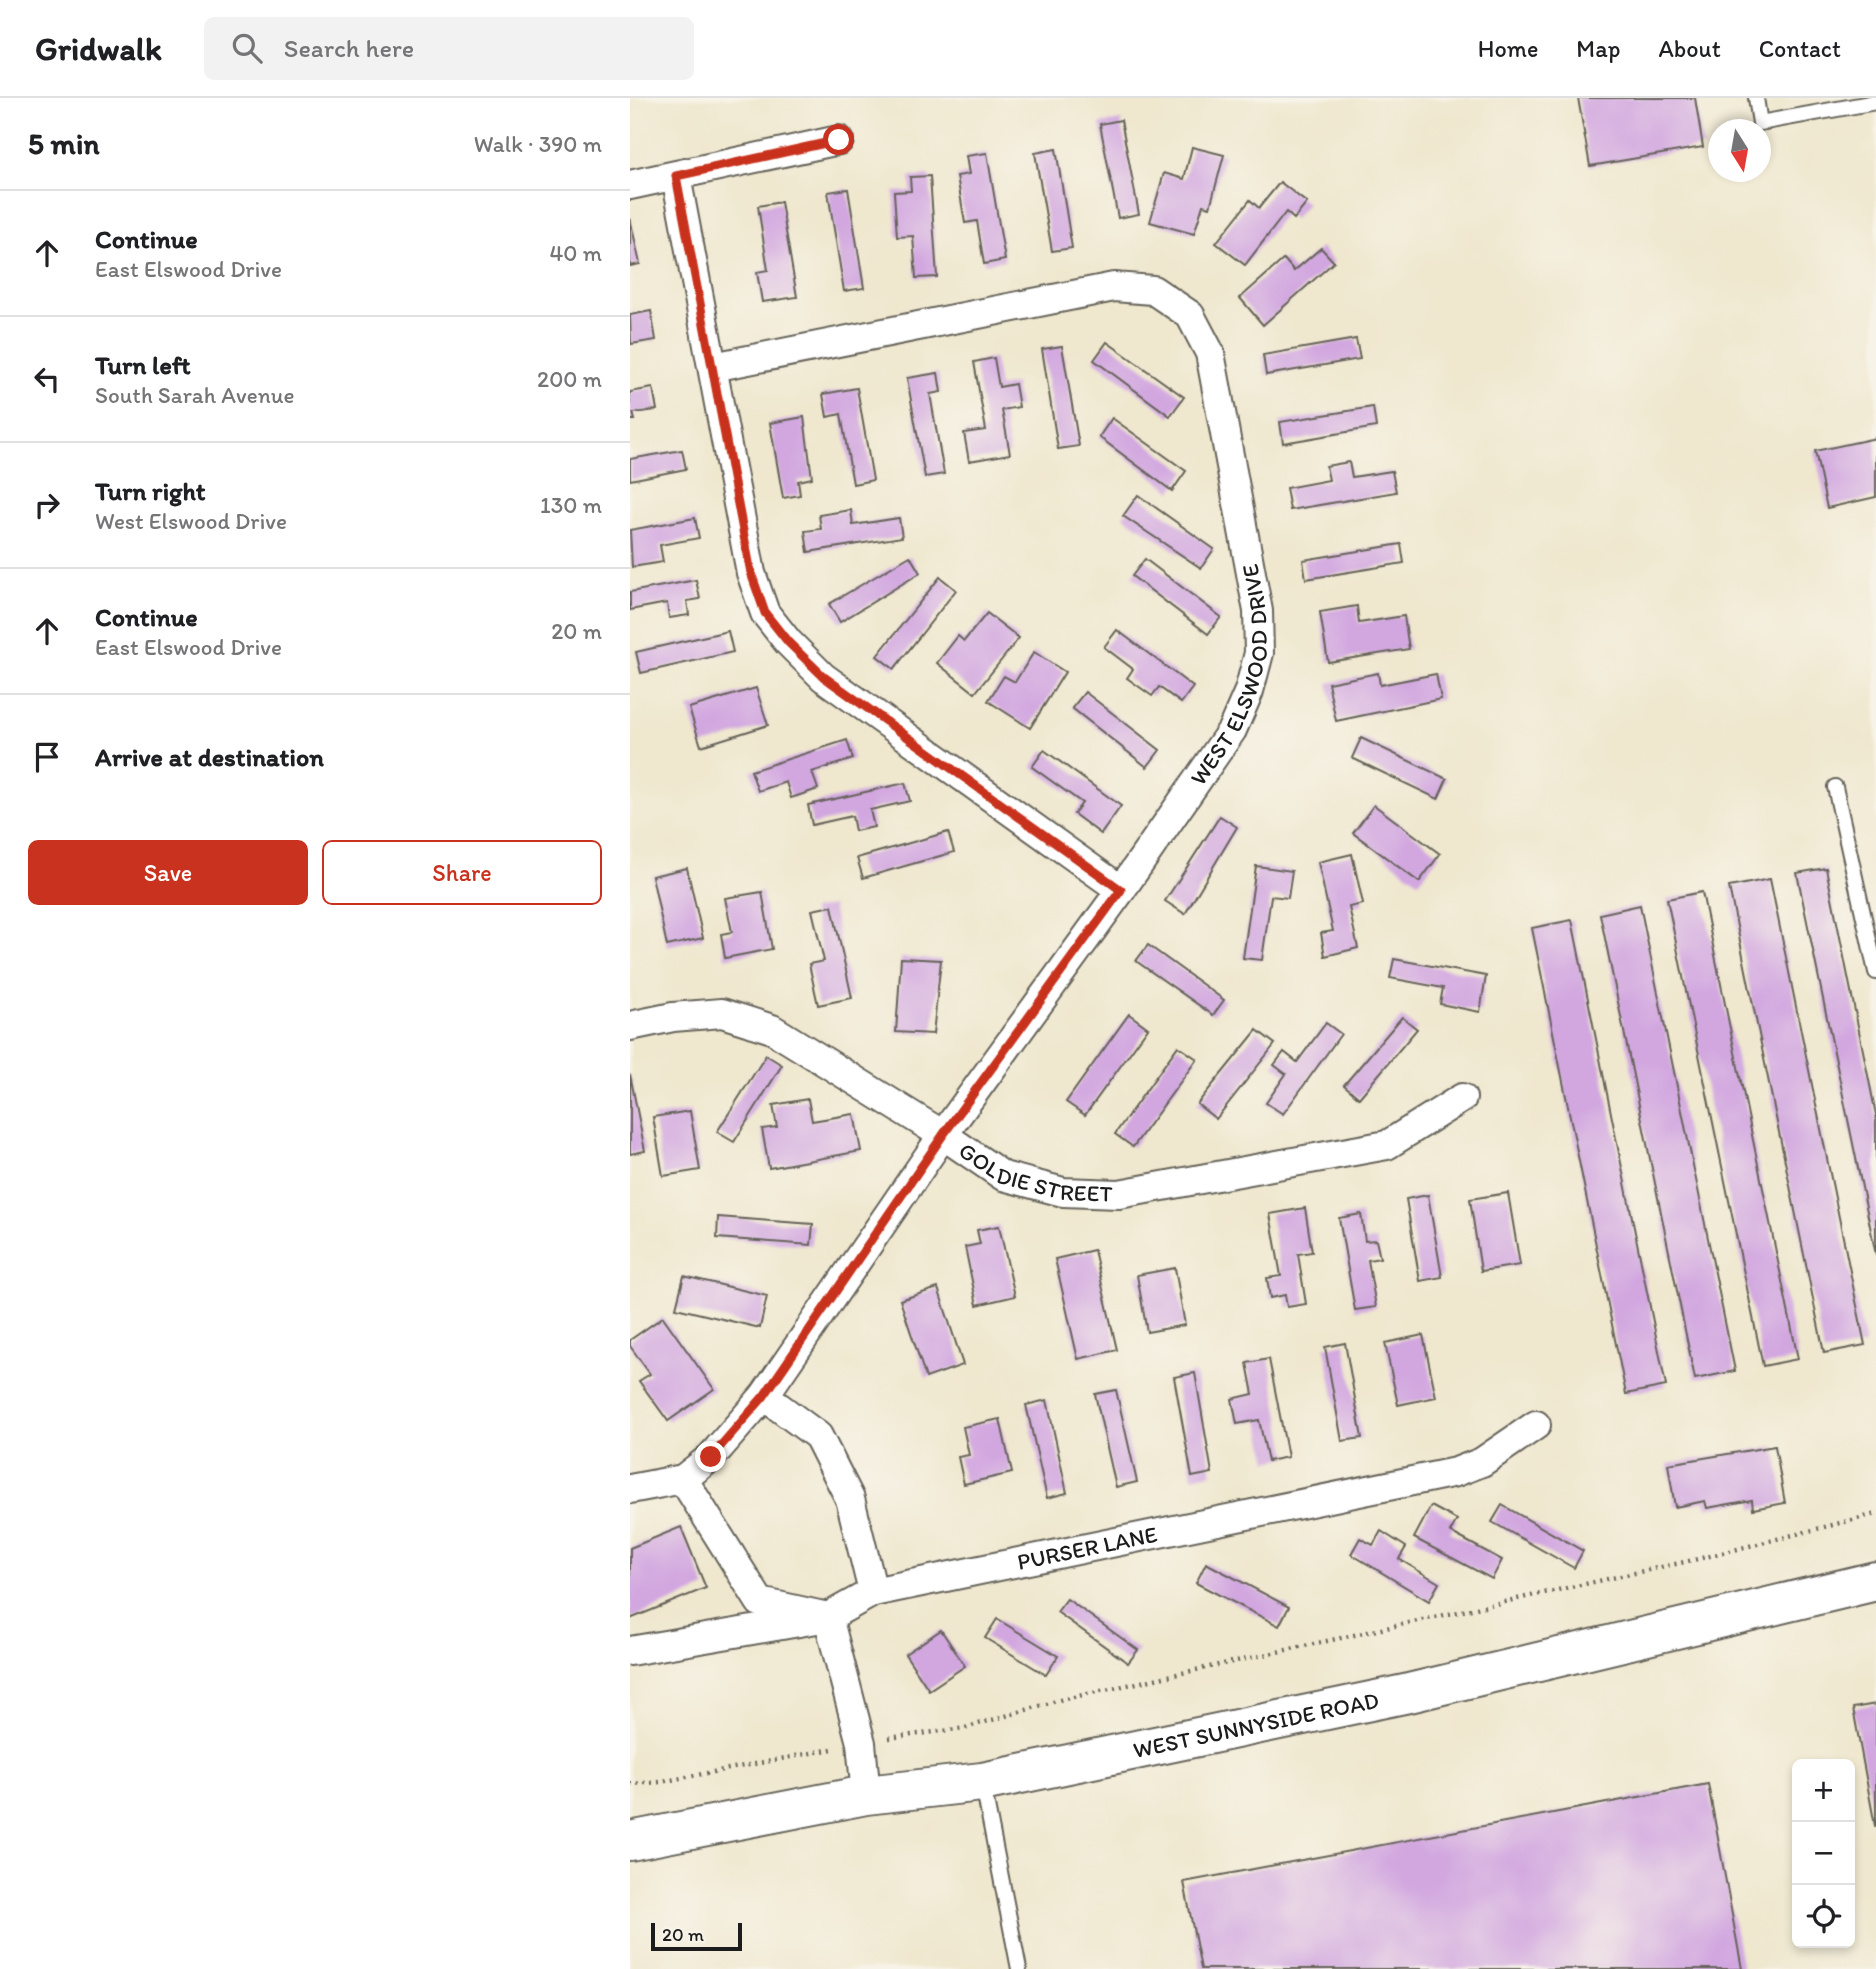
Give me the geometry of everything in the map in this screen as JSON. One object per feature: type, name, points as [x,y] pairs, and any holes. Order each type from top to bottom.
[{"type":"main road","name":"WEST SUNNYSIDE ROAD","points":[[630,1841],[866,1795],[982,1782],[1409,1693],[1876,1581]]},
{"type":"street","points":[[630,185],[839,140]]},
{"type":"street","points":[[676,176],[751,573],[765,613],[824,677],[1121,890]]},
{"type":"street","name":"WEST ELSWOOD DRIVE","points":[[682,1479],[711,1457],[764,1396],[943,1135],[1121,890],[1232,730],[1249,691],[1259,653],[1258,611],[1210,353],[1190,315],[1153,290],[1114,287],[713,367]]},
{"type":"street","name":"GOLDIE STREET","points":[[630,1026],[673,1017],[722,1013],[772,1029],[943,1135],[1003,1176],[1063,1192],[1119,1194],[1387,1144],[1462,1098]]},
{"type":"street","points":[[764,1396],[818,1436],[850,1499],[873,1592]]},
{"type":"street","name":"PURSER LANE","points":[[630,1651],[828,1617],[873,1592],[1457,1472],[1482,1462],[1536,1424]]},
{"type":"street","points":[[630,1489],[682,1479],[760,1602],[828,1617],[861,1743],[866,1795]]},
{"type":"lane","points":[[1755,98],[1760,123],[1876,102]]},
{"type":"lane","points":[[1835,787],[1876,972]]},
{"type":"lane","points":[[982,1782],[1019,1969]]},
{"type":"path","points":[[939,1730],[965,1728],[1060,1700],[1698,1559],[1876,1514]]},
{"type":"path","points":[[630,1784],[661,1782],[793,1756]]},
{"type":"building","points":[[1578,98],[1695,98],[1703,147],[1590,166]]},
{"type":"building","points":[[1121,120],[1139,214],[1118,218],[1100,124]]},
{"type":"building","points":[[1192,147],[1224,155],[1210,207],[1203,205],[1194,234],[1150,222],[1164,173],[1184,179]]},
{"type":"building","points":[[1056,149],[1072,248],[1052,251],[1035,153]]},
{"type":"building","points":[[987,153],[1005,260],[984,264],[977,221],[965,223],[957,176],[969,174],[966,156]]},
{"type":"building","points":[[930,176],[937,277],[916,278],[913,236],[897,237],[894,192],[911,191],[910,177]]},
{"type":"building","points":[[1280,182],[1307,203],[1294,219],[1286,212],[1245,265],[1216,243],[1250,200],[1259,208]]},
{"type":"building","points":[[848,189],[864,288],[844,291],[828,192]]},
{"type":"building","points":[[781,202],[797,297],[762,302],[757,272],[768,270],[758,206]]},
{"type":"building","points":[[630,218],[640,264],[630,266]]},
{"type":"building","points":[[1321,248],[1334,262],[1263,325],[1240,298],[1284,259],[1294,271]]},
{"type":"building","points":[[651,311],[656,340],[631,344],[630,315]]},
{"type":"building","points":[[1356,339],[1360,359],[1266,375],[1263,355]]},
{"type":"building","points":[[1107,342],[1184,397],[1170,416],[1094,360]]},
{"type":"building","points":[[1062,346],[1079,446],[1058,449],[1042,349]]},
{"type":"building","points":[[994,358],[999,387],[1015,384],[1019,407],[1002,410],[1010,454],[969,461],[964,433],[986,430],[974,362]]},
{"type":"building","points":[[938,373],[941,392],[930,394],[944,474],[925,477],[907,378]]},
{"type":"building","points":[[653,388],[657,410],[633,413],[635,420],[630,420],[630,392]]},
{"type":"building","points":[[857,388],[873,480],[853,484],[841,414],[827,417],[823,394]]},
{"type":"building","points":[[1373,407],[1376,427],[1283,443],[1280,422]]},
{"type":"building","points":[[804,417],[812,478],[798,481],[800,495],[783,498],[770,423]]},
{"type":"building","points":[[1112,418],[1186,471],[1172,491],[1099,437]]},
{"type":"building","points":[[1876,438],[1876,497],[1827,508],[1815,451]]},
{"type":"building","points":[[682,450],[686,469],[630,480],[630,459]]},
{"type":"building","points":[[1349,462],[1352,477],[1392,471],[1396,492],[1290,510],[1286,488],[1329,480],[1326,466]]},
{"type":"building","points":[[1138,495],[1214,549],[1201,568],[1123,516]]},
{"type":"building","points":[[851,510],[853,525],[899,518],[902,537],[808,552],[805,531],[821,529],[819,515]]},
{"type":"building","points":[[695,518],[699,538],[660,545],[663,562],[632,567],[630,530]]},
{"type":"building","points":[[1401,544],[1404,563],[1306,579],[1303,560]]},
{"type":"building","points":[[910,556],[920,573],[840,622],[829,604]]},
{"type":"building","points":[[1145,559],[1221,617],[1208,634],[1132,576]]},
{"type":"building","points":[[940,577],[956,590],[894,669],[877,656]]},
{"type":"building","points":[[696,580],[700,599],[687,601],[689,615],[669,618],[667,603],[630,610],[630,592]]},
{"type":"building","points":[[1357,606],[1359,623],[1404,616],[1409,649],[1328,662],[1320,612]]},
{"type":"building","points":[[987,613],[1019,638],[975,693],[937,663],[958,636],[964,641]]},
{"type":"building","points":[[1117,630],[1193,687],[1181,703],[1159,687],[1152,696],[1127,678],[1133,669],[1104,647]]},
{"type":"building","points":[[728,631],[733,652],[641,673],[636,652]]},
{"type":"building","points":[[1034,652],[1065,672],[1030,728],[988,701],[1004,676],[1015,682]]},
{"type":"building","points":[[1378,673],[1380,685],[1436,674],[1441,699],[1336,721],[1328,683]]},
{"type":"building","points":[[756,688],[768,725],[701,746],[689,708]]},
{"type":"building","points":[[1085,692],[1160,750],[1147,767],[1072,708]]},
{"type":"building","points":[[1361,738],[1447,779],[1438,799],[1352,758]]},
{"type":"building","points":[[847,740],[853,759],[812,772],[818,789],[791,798],[786,782],[758,791],[751,771]]},
{"type":"building","points":[[1044,750],[1121,806],[1101,834],[1074,814],[1082,803],[1032,767]]},
{"type":"building","points":[[905,783],[910,801],[870,810],[874,827],[855,831],[852,816],[812,825],[808,805]]},
{"type":"building","points":[[1374,805],[1440,854],[1419,882],[1353,833]]},
{"type":"building","points":[[1220,816],[1237,827],[1185,914],[1165,901]]},
{"type":"building","points":[[948,832],[954,852],[863,878],[857,858]]},
{"type":"building","points":[[1352,854],[1363,904],[1349,907],[1358,948],[1325,956],[1321,933],[1333,931],[1318,862]]},
{"type":"building","points":[[1256,866],[1292,871],[1288,898],[1271,896],[1262,960],[1243,958]]},
{"type":"building","points":[[687,868],[703,938],[667,946],[652,876]]},
{"type":"building","points":[[1826,868],[1876,1115],[1876,1255],[1797,873]]},
{"type":"building","points":[[1770,879],[1865,1345],[1824,1353],[1729,887]]},
{"type":"building","points":[[762,892],[772,949],[725,958],[721,934],[732,932],[725,898]]},
{"type":"building","points":[[1702,892],[1798,1359],[1763,1366],[1667,899]]},
{"type":"building","points":[[1640,905],[1735,1371],[1695,1379],[1600,914]]},
{"type":"building","points":[[832,906],[852,998],[818,1005],[809,964],[824,961],[812,910]]},
{"type":"building","points":[[1572,920],[1666,1386],[1626,1394],[1532,928]]},
{"type":"building","points":[[1148,945],[1224,1000],[1213,1015],[1136,961]]},
{"type":"building","points":[[901,958],[941,960],[933,1034],[896,1032]]},
{"type":"building","points":[[1394,959],[1486,976],[1480,1012],[1440,1004],[1443,988],[1390,978]]},
{"type":"building","points":[[1129,1014],[1148,1028],[1085,1115],[1066,1102]]},
{"type":"building","points":[[1402,1017],[1417,1029],[1359,1098],[1344,1085]]},
{"type":"building","points":[[1326,1023],[1341,1034],[1283,1114],[1266,1103],[1286,1074],[1274,1065],[1284,1052],[1297,1062]]},
{"type":"building","points":[[1257,1030],[1275,1044],[1216,1119],[1197,1104]]},
{"type":"building","points":[[1178,1046],[1197,1059],[1133,1147],[1115,1134]]},
{"type":"building","points":[[766,1055],[782,1065],[734,1142],[717,1132]]},
{"type":"building","points":[[630,1074],[645,1151],[630,1154]]},
{"type":"building","points":[[808,1099],[812,1121],[854,1114],[861,1151],[769,1168],[762,1129],[777,1127],[773,1105]]},
{"type":"building","points":[[690,1111],[700,1170],[663,1176],[653,1117]]},
{"type":"building","points":[[1508,1193],[1520,1265],[1481,1271],[1470,1199]]},
{"type":"building","points":[[1428,1195],[1442,1277],[1420,1281],[1406,1199]]},
{"type":"building","points":[[1305,1208],[1312,1252],[1298,1254],[1306,1304],[1287,1307],[1285,1295],[1270,1298],[1267,1278],[1281,1276],[1270,1214]]},
{"type":"building","points":[[1361,1214],[1365,1241],[1376,1240],[1380,1258],[1368,1260],[1376,1307],[1355,1310],[1339,1218]]},
{"type":"building","points":[[718,1217],[813,1224],[811,1245],[717,1238]]},
{"type":"building","points":[[999,1226],[1015,1296],[977,1305],[965,1247],[980,1244],[977,1230]]},
{"type":"building","points":[[1094,1250],[1117,1350],[1078,1359],[1055,1259]]},
{"type":"building","points":[[1175,1268],[1185,1325],[1147,1332],[1137,1275]]},
{"type":"building","points":[[684,1276],[767,1296],[760,1328],[676,1308]]},
{"type":"building","points":[[938,1288],[963,1365],[926,1378],[900,1300]]},
{"type":"building","points":[[663,1317],[714,1389],[668,1421],[639,1381],[650,1374],[630,1346],[630,1340]]},
{"type":"building","points":[[1423,1335],[1436,1397],[1398,1405],[1385,1343]]},
{"type":"building","points":[[1345,1343],[1362,1438],[1342,1441],[1325,1347]]},
{"type":"building","points":[[1269,1359],[1288,1457],[1268,1461],[1259,1420],[1237,1424],[1232,1399],[1253,1394],[1247,1363]]},
{"type":"building","points":[[1195,1373],[1212,1473],[1192,1477],[1174,1377]]},
{"type":"building","points":[[1116,1390],[1137,1482],[1116,1487],[1095,1394]]},
{"type":"building","points":[[1047,1400],[1067,1493],[1047,1498],[1026,1405]]},
{"type":"building","points":[[1000,1419],[1012,1473],[964,1484],[958,1457],[969,1455],[963,1427]]},
{"type":"building","points":[[1775,1446],[1785,1503],[1753,1509],[1752,1500],[1707,1508],[1705,1501],[1675,1507],[1668,1464]]},
{"type":"building","points":[[1502,1505],[1583,1551],[1574,1568],[1492,1522]]},
{"type":"building","points":[[1431,1506],[1457,1520],[1450,1532],[1502,1560],[1492,1579],[1414,1538]]},
{"type":"building","points":[[681,1527],[706,1588],[630,1619],[630,1548]]},
{"type":"building","points":[[1381,1531],[1406,1547],[1399,1559],[1439,1583],[1429,1601],[1351,1554],[1360,1538],[1373,1545]]},
{"type":"building","points":[[1206,1563],[1289,1607],[1279,1626],[1196,1583]]},
{"type":"building","points":[[1067,1599],[1138,1650],[1128,1663],[1057,1612]]},
{"type":"building","points":[[997,1619],[1058,1656],[1046,1675],[985,1638]]},
{"type":"building","points":[[941,1630],[965,1666],[929,1690],[905,1654]]},
{"type":"building","points":[[1876,1704],[1876,1826],[1875,1826],[1853,1708]]},
{"type":"building","points":[[1708,1784],[1742,1969],[1201,1969],[1184,1882]]},
{"type":"route","points":[[711,1457],[764,1396],[943,1135],[1121,890],[824,677],[788,642],[765,613],[751,573],[676,176],[839,140]]}]
